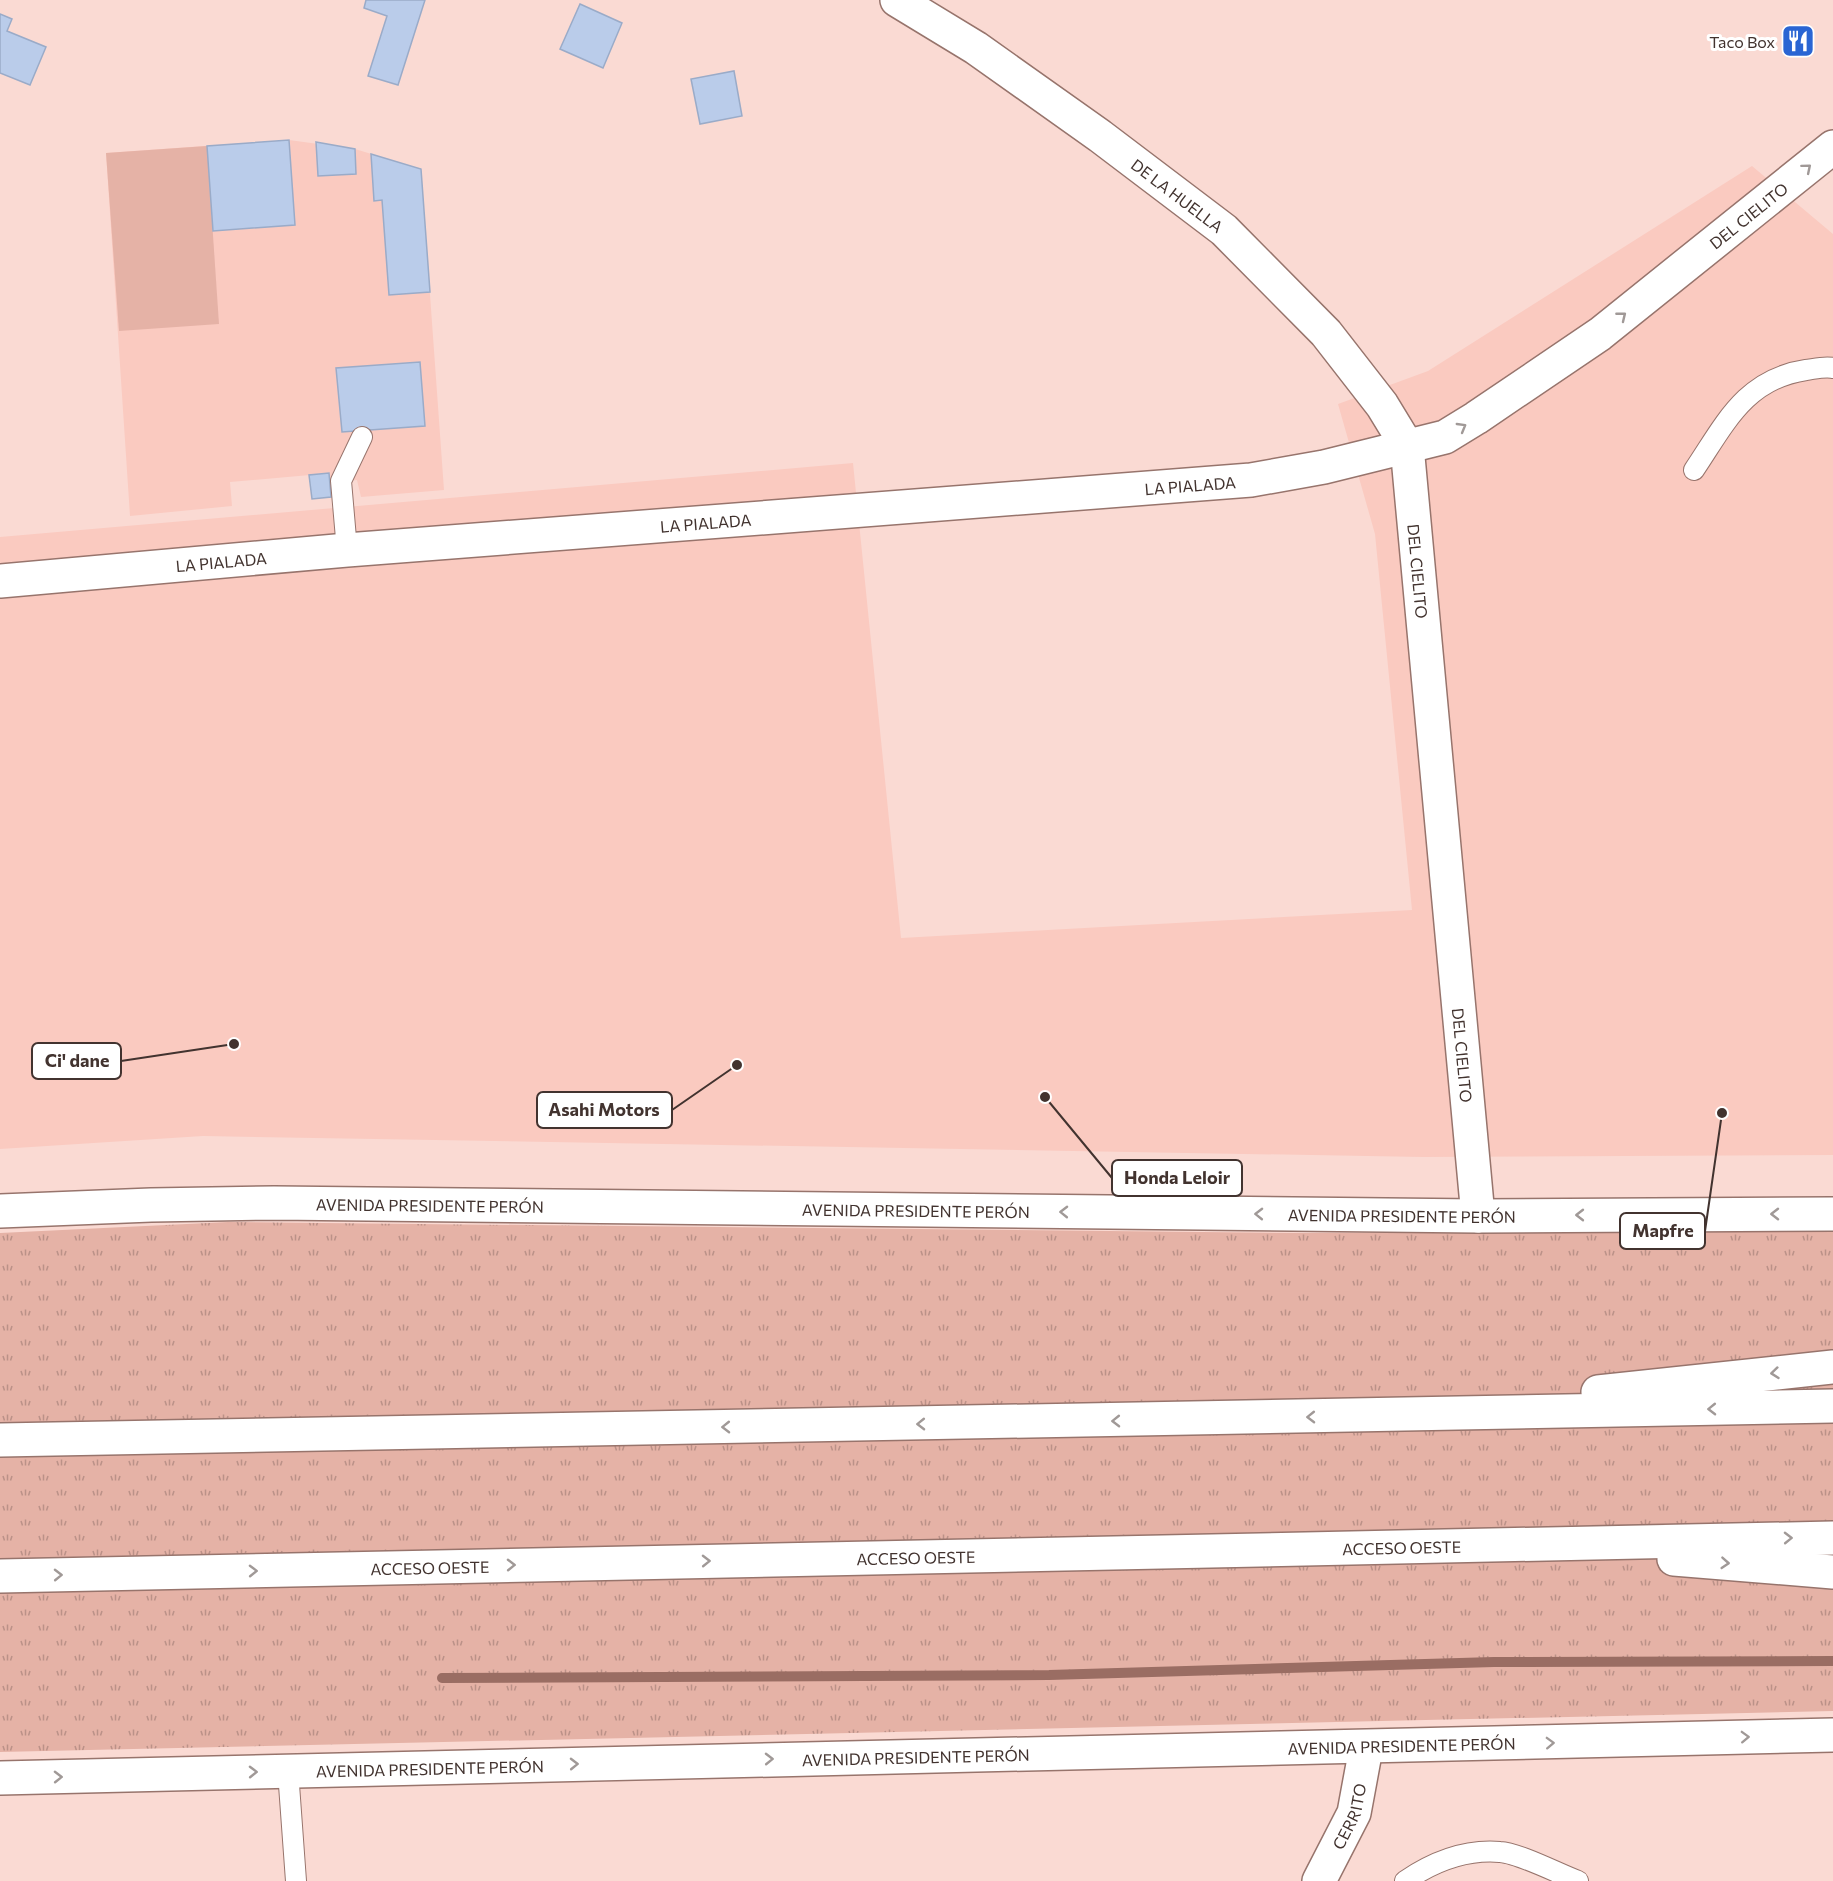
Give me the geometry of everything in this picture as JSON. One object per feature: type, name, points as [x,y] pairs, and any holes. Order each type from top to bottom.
[{"type":"main road","name":"DE LA HUELLA","points":[[897,0],[976,48],[1100,136],[1224,230],[1326,333],[1382,405],[1407,447]]},
{"type":"main road","name":"DEL CIELITO","points":[[1478,1216],[1407,447],[1445,436],[1476,418],[1600,334],[1833,147]]},
{"type":"main road","name":"LA PIALADA","points":[[0,581],[347,550],[1251,480],[1324,467],[1407,447]]},
{"type":"main road","name":"AVENIDA PRESIDENTE PERÓN","points":[[0,1211],[151,1204],[274,1203],[1478,1216],[1833,1214]]},
{"type":"main road","points":[[1370,1416],[1833,1367]]},
{"type":"main road","points":[[0,1440],[1833,1406]]},
{"type":"main road","name":"ACCESO OESTE","points":[[0,1576],[1833,1538]]},
{"type":"main road","points":[[1478,1544],[1833,1572]]},
{"type":"main road","name":"AVENIDA PRESIDENTE PERÓN","points":[[0,1778],[1245,1748],[1365,1748],[1833,1735]]},
{"type":"main road","name":"CERRITO","points":[[1319,1881],[1354,1813],[1365,1748]]},
{"type":"lane","points":[[1694,470],[1741,400],[1766,382],[1799,371],[1833,368]]},
{"type":"lane","points":[[347,550],[341,481],[362,437]]},
{"type":"lane","points":[[288,1771],[296,1881]]},
{"type":"lane","points":[[1405,1881],[1428,1865],[1467,1854],[1502,1852],[1578,1881]]},
{"type":"shaded area","points":[[289,140],[355,149],[421,169],[444,490],[361,497],[357,480],[330,482],[310,475],[230,482],[232,506],[130,516],[106,153]]},
{"type":"shaded area","points":[[1752,166],[1833,234],[1833,1155],[1423,1157],[203,1136],[0,1149],[0,537],[853,463],[901,938],[1412,910],[1375,534],[1338,404],[1428,371]]},
{"type":"green space","points":[[207,146],[219,324],[119,331],[106,153]]},
{"type":"green space","points":[[228,1222],[1306,1233],[1833,1230],[1833,1711],[0,1752],[0,1233]]},
{"type":"building","points":[[366,0],[425,0],[398,85],[368,76],[387,16],[364,8]]},
{"type":"building","points":[[580,4],[622,23],[603,68],[560,49]]},
{"type":"building","points":[[0,14],[12,19],[7,31],[46,47],[30,85],[0,73]]},
{"type":"building","points":[[734,71],[742,116],[700,124],[691,79]]},
{"type":"building","points":[[289,140],[295,225],[213,231],[207,146]]},
{"type":"building","points":[[316,142],[355,149],[356,174],[318,176]]},
{"type":"building","points":[[371,154],[421,169],[430,292],[389,295],[382,200],[374,201]]},
{"type":"building","points":[[420,362],[425,426],[342,432],[336,368]]},
{"type":"building","points":[[329,473],[331,497],[312,499],[309,475]]},
{"type":"waterway","points":[[442,1678],[1049,1675],[1494,1662],[1833,1661]]},
{"type":"place","name":"Taco Box","points":[[1798,41]]},
{"type":"place","name":"Ci' dane","points":[[234,1044]]},
{"type":"place","name":"Asahi Motors","points":[[737,1065]]},
{"type":"place","name":"Honda Leloir","points":[[1045,1097]]},
{"type":"place","name":"Mapfre","points":[[1722,1113]]}]
